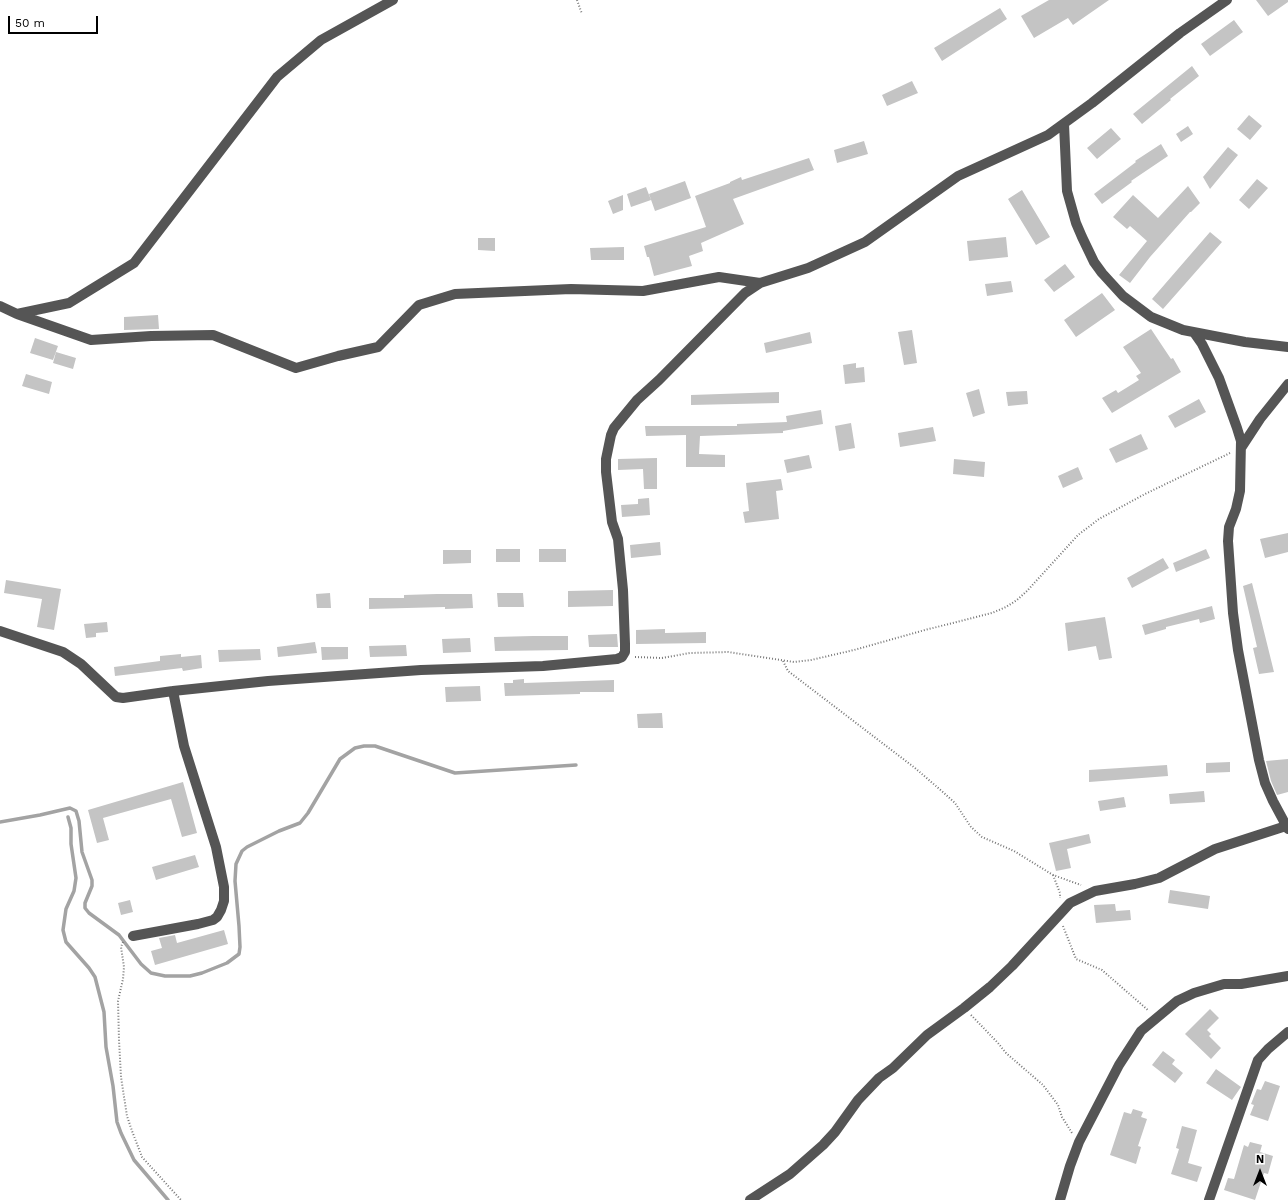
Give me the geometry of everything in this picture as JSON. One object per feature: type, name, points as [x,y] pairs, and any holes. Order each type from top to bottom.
[{"type":"street","points":[[17,314],[69,303],[134,263],[277,77],[321,40],[393,0]]},
{"type":"street","points":[[0,631],[63,652],[81,664],[116,697],[123,698],[268,681],[421,670],[543,666],[617,659],[622,657],[625,652],[623,590],[618,539],[611,516],[606,459],[610,435],[637,400],[745,294],[760,283],[808,268],[865,242],[958,176],[1048,135],[1180,33],[1227,0]]},
{"type":"street","points":[[1064,124],[1066,178],[1069,198],[1082,237],[1094,262],[1124,296],[1151,317],[1167,325],[1195,334],[1288,347]]},
{"type":"street","points":[[0,306],[17,314],[91,340],[151,336],[213,335],[296,368],[338,356],[378,347],[419,305],[455,294],[571,289],[643,291],[719,277],[760,283]]},
{"type":"street","points":[[750,1200],[790,1174],[823,1145],[835,1132],[858,1100],[879,1078],[893,1068],[927,1035],[964,1008],[1012,966],[1070,904],[1095,890],[1135,884],[1159,878],[1215,850],[1287,827],[1265,783],[1259,760],[1240,657],[1233,606],[1228,541],[1229,527],[1236,509],[1240,491],[1241,448],[1237,428],[1220,378],[1195,334]]},
{"type":"street","points":[[1241,448],[1260,418],[1288,384]]},
{"type":"street","points":[[133,936],[213,920],[217,917],[224,901],[224,887],[216,847],[184,746],[173,691]]},
{"type":"street","points":[[1060,1200],[1079,1142],[1119,1065],[1141,1031],[1177,1001],[1194,993],[1224,984],[1241,984],[1265,981],[1288,976]]},
{"type":"street","points":[[1209,1200],[1258,1060],[1288,1032]]},
{"type":"path","points":[[576,0],[582,14]]},
{"type":"path","points":[[625,652],[635,657],[662,658],[690,653],[728,652],[794,662],[811,660],[854,650],[975,618],[1006,607],[1016,600],[1027,591],[1078,535],[1113,511],[1241,448]]},
{"type":"path","points":[[783,661],[788,671],[915,768],[956,803],[971,827],[982,837],[1014,851],[1053,875],[1095,890]]},
{"type":"path","points":[[1053,875],[1060,893],[1059,908],[1062,924],[1076,958],[1102,970],[1156,1017]]},
{"type":"path","points":[[122,943],[121,955],[124,967],[123,980],[118,1001],[118,1040],[121,1077],[127,1116],[142,1157],[181,1200]]},
{"type":"path","points":[[964,1008],[998,1043],[1006,1054],[1043,1085],[1058,1105],[1065,1122],[1074,1137],[1079,1142]]},
{"type":"building","points":[[1049,0],[1109,0],[1073,25],[1068,18],[1034,38],[1021,16]]},
{"type":"building","points":[[1256,0],[1288,0],[1288,2],[1268,16]]},
{"type":"building","points":[[1000,8],[1007,19],[942,61],[934,48]]},
{"type":"building","points":[[1234,20],[1243,32],[1210,56],[1201,44]]},
{"type":"building","points":[[1192,66],[1199,76],[1142,124],[1133,114]]},
{"type":"building","points":[[912,81],[918,93],[887,106],[882,95]]},
{"type":"building","points":[[1249,115],[1262,126],[1250,140],[1237,129]]},
{"type":"building","points":[[1188,126],[1193,134],[1181,142],[1176,134]]},
{"type":"building","points":[[1111,128],[1121,139],[1097,159],[1087,148]]},
{"type":"building","points":[[864,141],[868,154],[837,163],[834,150]]},
{"type":"building","points":[[1161,144],[1168,156],[1131,181],[1132,182],[1102,204],[1094,194],[1136,162],[1135,161]]},
{"type":"building","points":[[1228,147],[1238,155],[1210,189],[1203,177]]},
{"type":"building","points":[[809,158],[814,170],[733,199],[744,224],[701,243],[703,251],[689,256],[692,266],[654,276],[649,257],[647,257],[644,246],[706,227],[695,196],[730,183],[741,177],[742,180]]},
{"type":"building","points":[[1257,179],[1268,188],[1249,209],[1239,200]]},
{"type":"building","points":[[685,181],[691,198],[655,211],[649,194]]},
{"type":"building","points":[[1188,186],[1200,203],[1190,212],[1150,257],[1130,283],[1119,275],[1147,241],[1130,226],[1127,229],[1113,217],[1133,195],[1158,218]]},
{"type":"building","points":[[646,187],[651,200],[631,207],[627,194]]},
{"type":"building","points":[[1022,190],[1050,237],[1036,245],[1008,199]]},
{"type":"building","points":[[623,195],[623,210],[613,214],[608,201]]},
{"type":"building","points":[[1210,232],[1222,242],[1163,309],[1152,299]]},
{"type":"building","points":[[1006,237],[1008,257],[969,261],[967,241]]},
{"type":"building","points":[[478,238],[495,238],[495,251],[478,250]]},
{"type":"building","points":[[624,247],[624,260],[591,260],[590,248]]},
{"type":"building","points":[[1065,264],[1075,277],[1054,292],[1044,280]]},
{"type":"building","points":[[1011,281],[1013,292],[987,296],[985,284]]},
{"type":"building","points":[[1102,293],[1115,310],[1076,337],[1064,320]]},
{"type":"building","points":[[158,315],[159,329],[124,330],[124,317]]},
{"type":"building","points":[[1151,329],[1171,359],[1173,358],[1181,372],[1112,413],[1102,398],[1116,390],[1118,393],[1139,380],[1136,376],[1141,373],[1123,347]]},
{"type":"building","points":[[912,330],[917,363],[904,365],[898,332]]},
{"type":"building","points":[[810,332],[812,343],[766,353],[764,343]]},
{"type":"building","points":[[35,338],[58,346],[53,360],[30,353]]},
{"type":"building","points":[[56,352],[76,358],[73,369],[53,363]]},
{"type":"building","points":[[856,363],[856,368],[864,367],[865,382],[845,384],[843,365]]},
{"type":"building","points":[[26,374],[52,382],[49,394],[22,386]]},
{"type":"building","points":[[979,389],[985,413],[973,417],[966,393]]},
{"type":"building","points":[[1027,391],[1028,404],[1008,406],[1006,392]]},
{"type":"building","points":[[779,392],[779,403],[691,405],[691,395]]},
{"type":"building","points":[[1199,399],[1206,412],[1175,428],[1168,416]]},
{"type":"building","points":[[821,410],[823,424],[783,431],[783,433],[700,436],[699,454],[725,455],[725,467],[686,467],[686,435],[646,436],[645,426],[737,426],[737,424],[787,422],[786,416]]},
{"type":"building","points":[[851,423],[855,448],[839,451],[835,426]]},
{"type":"building","points":[[933,427],[936,441],[900,447],[898,433]]},
{"type":"building","points":[[1141,434],[1148,449],[1116,463],[1109,449]]},
{"type":"building","points":[[809,455],[812,468],[787,473],[784,460]]},
{"type":"building","points":[[657,458],[657,489],[644,489],[643,469],[618,470],[618,459]]},
{"type":"building","points":[[954,459],[985,462],[984,477],[953,474]]},
{"type":"building","points":[[1078,467],[1083,479],[1063,488],[1058,476]]},
{"type":"building","points":[[781,479],[783,490],[776,491],[779,519],[745,523],[743,512],[749,511],[746,483]]},
{"type":"building","points":[[649,498],[650,515],[622,517],[621,505],[638,504],[638,499]]},
{"type":"building","points":[[1288,533],[1288,552],[1265,558],[1260,539]]},
{"type":"building","points":[[660,542],[661,555],[631,558],[630,545]]},
{"type":"building","points":[[496,549],[520,549],[520,562],[496,562]]},
{"type":"building","points":[[539,549],[566,549],[566,562],[539,562]]},
{"type":"building","points":[[1206,549],[1210,558],[1176,572],[1173,563]]},
{"type":"building","points":[[443,550],[471,550],[471,563],[443,564]]},
{"type":"building","points":[[1163,558],[1169,568],[1132,588],[1127,578]]},
{"type":"building","points":[[6,580],[61,589],[54,630],[37,627],[42,599],[4,593]]},
{"type":"building","points":[[1252,583],[1274,672],[1259,674],[1253,648],[1257,647],[1243,586]]},
{"type":"building","points":[[613,590],[613,606],[568,607],[568,591]]},
{"type":"building","points":[[330,593],[331,608],[317,608],[316,594]]},
{"type":"building","points":[[497,593],[523,593],[524,607],[498,607]]},
{"type":"building","points":[[472,594],[473,608],[445,609],[445,607],[369,609],[369,598],[404,598],[404,595]]},
{"type":"building","points":[[1212,606],[1215,619],[1200,623],[1199,619],[1166,627],[1166,629],[1145,635],[1142,625]]},
{"type":"building","points":[[1105,617],[1112,658],[1099,660],[1096,646],[1068,651],[1065,623]]},
{"type":"building","points":[[107,622],[108,632],[96,633],[96,637],[86,638],[84,624]]},
{"type":"building","points":[[665,629],[665,633],[706,632],[706,643],[636,644],[636,630]]},
{"type":"building","points":[[617,634],[618,647],[589,647],[588,635]]},
{"type":"building","points":[[568,636],[568,650],[495,651],[494,637]]},
{"type":"building","points":[[470,638],[471,652],[443,653],[442,639]]},
{"type":"building","points":[[315,642],[317,653],[278,657],[277,647]]},
{"type":"building","points":[[406,645],[407,656],[370,657],[369,646]]},
{"type":"building","points":[[321,647],[348,647],[348,659],[322,660]]},
{"type":"building","points":[[260,649],[261,660],[219,662],[218,650]]},
{"type":"building","points":[[181,654],[181,657],[201,655],[202,668],[183,671],[182,668],[115,676],[114,667],[160,661],[160,656]]},
{"type":"building","points":[[524,679],[524,683],[614,680],[614,692],[580,692],[580,694],[505,696],[504,683],[513,683],[513,680]]},
{"type":"building","points":[[480,686],[481,701],[446,702],[445,687]]},
{"type":"building","points":[[662,713],[663,728],[638,728],[637,714]]},
{"type":"building","points":[[1288,759],[1288,792],[1277,795],[1271,781],[1266,761]]},
{"type":"building","points":[[1230,762],[1230,772],[1206,773],[1206,763]]},
{"type":"building","points":[[1167,765],[1168,776],[1089,782],[1089,770]]},
{"type":"building","points":[[183,782],[197,833],[182,837],[171,799],[103,818],[109,840],[97,843],[88,810]]},
{"type":"building","points":[[1204,791],[1205,802],[1170,804],[1169,794]]},
{"type":"building","points":[[1124,797],[1126,807],[1100,811],[1098,801]]},
{"type":"building","points":[[1089,834],[1091,843],[1067,849],[1071,868],[1056,871],[1049,843]]},
{"type":"building","points":[[195,855],[199,867],[156,880],[152,867]]},
{"type":"building","points":[[1170,890],[1210,896],[1208,909],[1168,903]]},
{"type":"building","points":[[130,900],[133,912],[121,915],[118,903]]},
{"type":"building","points":[[1115,904],[1116,911],[1130,910],[1131,920],[1096,923],[1094,905]]},
{"type":"building","points":[[224,930],[228,944],[155,965],[151,951],[162,948],[159,938],[175,935],[177,943]]},
{"type":"building","points":[[1210,1009],[1219,1018],[1207,1030],[1211,1034],[1209,1036],[1221,1048],[1211,1059],[1185,1034]]},
{"type":"building","points":[[1163,1051],[1175,1060],[1172,1064],[1183,1073],[1175,1083],[1152,1065]]},
{"type":"building","points":[[1216,1069],[1241,1087],[1232,1100],[1206,1083]]},
{"type":"building","points":[[1265,1081],[1280,1086],[1268,1121],[1250,1115],[1254,1105],[1251,1104],[1257,1089],[1261,1090]]},
{"type":"building","points":[[1133,1109],[1143,1112],[1141,1117],[1147,1119],[1138,1146],[1141,1147],[1136,1164],[1110,1155],[1124,1112],[1131,1114]]},
{"type":"building","points":[[1182,1126],[1197,1130],[1188,1163],[1202,1167],[1197,1182],[1171,1174],[1179,1149],[1176,1148]]},
{"type":"building","points":[[1250,1142],[1262,1145],[1260,1152],[1273,1156],[1268,1174],[1264,1173],[1255,1200],[1224,1190],[1228,1178],[1234,1179],[1244,1145],[1248,1147]]},
{"type":"waterway","points":[[0,822],[70,808],[76,811],[79,821],[82,852],[92,880],[92,886],[85,903],[85,908],[89,913],[119,935],[141,964],[151,973],[165,976],[190,976],[227,963],[239,954],[239,926],[235,881],[236,864],[242,851],[279,831],[300,823],[308,813],[340,759],[355,748],[375,746],[455,773],[576,765]]},
{"type":"waterway","points":[[68,817],[71,828],[71,844],[76,878],[74,891],[66,909],[63,930],[66,942],[95,977],[104,1012],[106,1047],[113,1086],[117,1122],[121,1133],[134,1160],[168,1200]]}]
